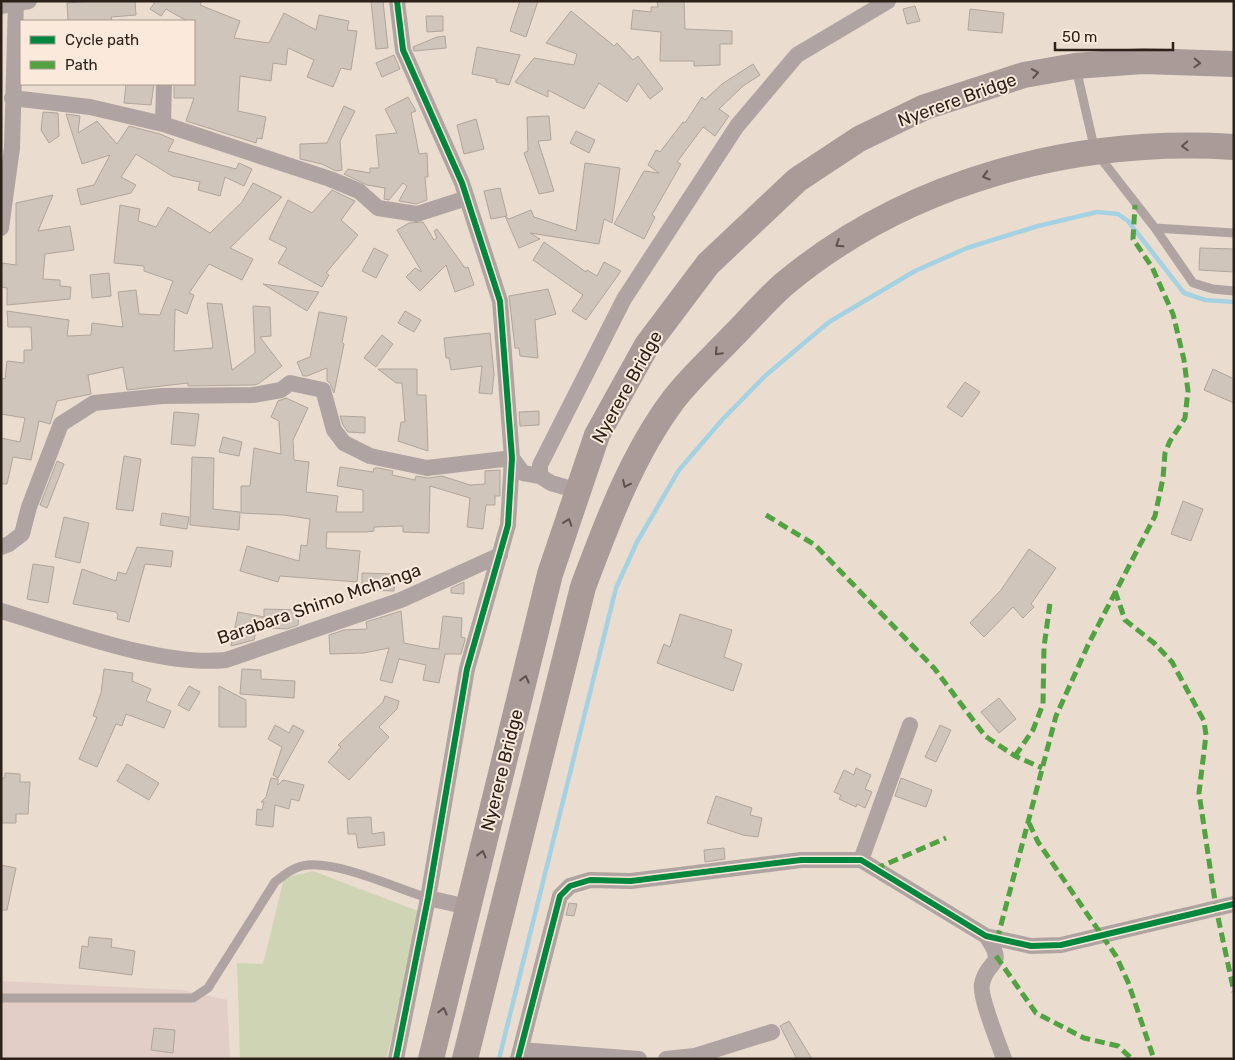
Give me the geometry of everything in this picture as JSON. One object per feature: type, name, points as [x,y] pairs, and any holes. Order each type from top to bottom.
[{"type":"main road","name":"Nyerere Bridge","points":[[431,1059],[550,574],[578,491],[598,435],[647,345],[708,264],[797,180],[859,139],[925,107],[1024,75],[1075,66],[1144,62],[1234,64]]},
{"type":"main road","name":"Nyerere Bridge","points":[[465,1059],[583,587],[607,523],[638,457],[674,400],[782,286],[840,243],[906,208],[968,181],[1033,162],[1094,151],[1200,145],[1234,147]]},
{"type":"street","points":[[396,1059],[428,898],[467,669],[508,525],[512,458],[500,301],[467,198],[403,50],[397,1]]},
{"type":"street","points":[[540,476],[540,465],[547,449],[624,299],[737,126],[797,55],[888,1]]},
{"type":"street","points":[[1,228],[12,148],[16,3]]},
{"type":"street","points":[[163,124],[164,85]]},
{"type":"street","points":[[12,98],[90,106],[163,124],[330,178],[359,191],[378,208],[417,214],[467,198]]},
{"type":"street","points":[[1,546],[9,544],[22,534],[29,507],[61,424],[94,404],[162,396],[253,395],[280,390],[290,382],[298,382],[323,390],[334,430],[344,443],[370,456],[427,468],[512,458]]},
{"type":"street","points":[[512,458],[523,473],[540,476],[552,483],[578,491]]},
{"type":"street","name":"Barabara Shimo Mchanga","points":[[1,611],[121,647],[186,660],[216,661],[248,654],[401,600],[500,555]]},
{"type":"street","points":[[861,860],[910,724]]},
{"type":"street","points":[[639,1059],[519,1055],[560,896],[570,886],[590,880],[631,881],[801,860],[861,860],[986,936],[1031,946],[1061,945],[1234,904]]},
{"type":"street","points":[[428,898],[468,907]]},
{"type":"street","points":[[986,936],[996,950],[996,956],[982,983],[982,995],[1004,1059]]},
{"type":"street","points":[[666,1059],[694,1056],[772,1032]]},
{"type":"lane","points":[[1075,66],[1094,151],[1155,228],[1193,283],[1213,289],[1234,291]]},
{"type":"lane","points":[[1155,228],[1234,233]]},
{"type":"lane","points":[[1,998],[193,998],[208,988],[275,882],[290,870],[308,864],[336,867],[428,898]]},
{"type":"shaded area","points":[[1,981],[182,990],[227,1000],[230,1059],[1,1059]]},
{"type":"green space","points":[[313,871],[418,911],[421,933],[386,1059],[240,1059],[237,963],[263,964],[284,878]]},
{"type":"building","points":[[135,1],[136,15],[111,17],[112,20],[68,20],[67,3]]},
{"type":"building","points":[[153,1],[202,1],[200,5],[240,21],[234,38],[269,43],[284,13],[316,30],[319,15],[349,21],[347,30],[357,31],[351,70],[341,68],[333,87],[307,77],[314,60],[288,48],[286,65],[273,63],[271,81],[240,76],[238,111],[266,117],[262,139],[257,138],[256,143],[186,121],[194,98],[174,98],[174,85],[195,85],[195,20],[185,20],[166,9],[161,16],[150,9],[155,2]]},
{"type":"building","points":[[371,1],[383,1],[388,48],[376,49]]},
{"type":"building","points":[[520,1],[538,1],[526,37],[510,31]]},
{"type":"building","points":[[657,1],[684,1],[685,29],[732,31],[732,44],[720,44],[720,65],[694,66],[694,61],[660,61],[661,32],[631,29],[633,10],[651,12],[651,7],[658,7]]},
{"type":"building","points":[[915,6],[920,21],[907,24],[903,9]]},
{"type":"building","points":[[970,9],[1004,13],[1002,33],[968,30]]},
{"type":"building","points":[[571,11],[614,46],[617,43],[633,60],[638,56],[663,89],[650,99],[638,83],[627,102],[599,83],[584,109],[548,90],[548,97],[515,82],[534,58],[574,65],[577,54],[546,43]]},
{"type":"building","points":[[426,16],[443,16],[443,31],[427,32]]},
{"type":"building","points":[[445,36],[446,48],[414,51],[413,47],[437,37]]},
{"type":"building","points":[[477,47],[520,55],[509,85],[496,82],[496,79],[472,74]]},
{"type":"building","points":[[394,55],[400,69],[382,77],[376,63]]},
{"type":"building","points":[[753,64],[760,75],[743,86],[719,109],[729,116],[715,136],[703,127],[677,162],[681,164],[652,215],[655,217],[644,239],[614,224],[644,171],[659,173],[648,165],[656,150],[660,152],[683,122],[685,123],[702,97],[705,100],[722,84]]},
{"type":"building","points":[[126,85],[154,85],[151,105],[124,103]]},
{"type":"building","points":[[408,97],[416,111],[411,113],[419,154],[427,153],[428,177],[425,177],[427,200],[416,204],[399,201],[407,186],[403,183],[389,200],[384,199],[385,188],[367,185],[344,174],[348,169],[370,173],[370,168],[379,168],[376,135],[397,133],[385,109]]},
{"type":"building","points":[[344,106],[355,111],[340,141],[342,170],[336,171],[322,164],[300,159],[300,144],[327,143]]},
{"type":"building","points":[[43,112],[58,113],[59,136],[49,143],[41,130]]},
{"type":"building","points":[[66,114],[80,116],[78,133],[97,121],[117,144],[129,126],[160,134],[174,140],[168,151],[236,169],[239,163],[252,169],[244,186],[225,177],[220,196],[198,190],[200,182],[172,176],[136,154],[121,177],[136,185],[131,193],[81,205],[77,189],[94,185],[110,155],[82,164]]},
{"type":"building","points":[[549,116],[551,140],[538,141],[554,191],[539,194],[524,153],[528,151],[527,117]]},
{"type":"building","points":[[476,119],[484,149],[464,154],[457,125]]},
{"type":"building","points":[[576,131],[595,140],[589,153],[570,143]]},
{"type":"building","points":[[585,163],[620,168],[612,223],[604,219],[599,244],[530,233],[540,239],[519,248],[505,216],[509,219],[531,210],[534,217],[576,231]]},
{"type":"building","points":[[253,183],[282,197],[230,248],[253,259],[242,280],[209,264],[189,293],[194,295],[187,314],[175,309],[174,351],[213,348],[207,303],[222,304],[232,370],[255,353],[253,306],[270,307],[271,336],[260,337],[282,366],[258,384],[252,385],[188,386],[188,383],[127,390],[123,367],[88,375],[91,394],[57,401],[50,424],[39,421],[31,460],[13,457],[7,484],[1,484],[1,438],[20,442],[25,418],[1,414],[1,378],[5,379],[7,361],[24,363],[24,350],[32,350],[31,327],[8,327],[7,311],[69,320],[67,336],[91,335],[92,323],[123,327],[118,292],[136,290],[139,314],[160,315],[173,281],[144,271],[144,266],[114,263],[120,205],[140,209],[138,221],[156,227],[168,207],[210,233],[242,202]]},
{"type":"building","points":[[500,188],[507,216],[491,219],[484,191]]},
{"type":"building","points":[[332,190],[355,201],[341,220],[358,235],[326,273],[329,275],[322,287],[278,263],[287,248],[269,239],[288,200],[312,213]]},
{"type":"building","points":[[53,195],[38,231],[70,226],[74,250],[45,254],[43,279],[60,280],[60,286],[71,287],[70,299],[7,305],[7,288],[1,287],[2,263],[16,265],[16,203]]},
{"type":"building","points":[[423,222],[434,240],[437,238],[434,231],[437,229],[465,268],[468,267],[474,285],[455,292],[446,265],[420,291],[406,277],[415,268],[422,272],[397,230],[409,223]]},
{"type":"building","points":[[544,242],[586,272],[587,270],[597,276],[604,262],[621,271],[586,320],[572,311],[583,295],[533,260]]},
{"type":"building","points":[[374,248],[388,255],[376,278],[362,271]]},
{"type":"building","points":[[1200,248],[1234,249],[1234,272],[1199,270]]},
{"type":"building","points":[[109,273],[111,296],[92,298],[90,275]]},
{"type":"building","points":[[263,284],[319,292],[307,311]]},
{"type":"building","points":[[548,289],[556,314],[535,320],[538,358],[520,356],[519,348],[515,348],[509,296]]},
{"type":"building","points":[[405,311],[421,320],[414,332],[398,323]]},
{"type":"building","points":[[319,312],[347,317],[342,342],[344,344],[334,393],[330,383],[327,381],[327,368],[303,376],[297,362],[310,357]]},
{"type":"building","points":[[490,333],[494,374],[492,394],[479,393],[482,366],[451,370],[449,358],[446,358],[444,338]]},
{"type":"building","points":[[382,335],[393,344],[376,367],[364,358]]},
{"type":"building","points":[[378,369],[417,369],[417,395],[426,395],[428,451],[398,441],[401,422],[405,422],[402,383],[396,383]]},
{"type":"building","points":[[1213,369],[1234,379],[1234,403],[1204,390]]},
{"type":"building","points":[[965,382],[980,392],[962,417],[947,407]]},
{"type":"building","points":[[286,398],[308,408],[293,440],[294,460],[309,462],[306,492],[338,496],[336,512],[363,512],[363,490],[337,486],[340,467],[373,472],[374,468],[379,468],[393,471],[392,475],[415,480],[416,476],[428,478],[442,476],[470,485],[485,484],[485,471],[500,470],[500,496],[495,496],[495,505],[486,505],[483,529],[467,527],[470,498],[430,486],[429,533],[403,532],[403,526],[374,527],[374,531],[366,532],[327,532],[326,548],[360,551],[357,582],[280,576],[278,582],[240,571],[247,546],[299,561],[301,545],[307,546],[310,519],[284,515],[241,513],[241,486],[250,486],[254,448],[281,454],[279,421],[271,417],[278,401]]},
{"type":"building","points":[[539,411],[539,425],[520,426],[519,412]]},
{"type":"building","points":[[174,412],[199,414],[195,446],[171,444]]},
{"type":"building","points":[[340,416],[365,417],[365,433],[348,432]]},
{"type":"building","points":[[223,437],[242,442],[239,456],[219,452]]},
{"type":"building","points":[[124,456],[141,459],[133,511],[116,509]]},
{"type":"building","points":[[192,457],[214,458],[213,509],[240,512],[239,530],[190,525]]},
{"type":"building","points":[[57,461],[64,464],[47,508],[40,505]]},
{"type":"building","points":[[1183,501],[1203,509],[1191,541],[1171,534]]},
{"type":"building","points":[[162,513],[189,517],[187,529],[160,525]]},
{"type":"building","points":[[64,517],[89,523],[80,563],[55,557]]},
{"type":"building","points":[[137,547],[173,551],[171,567],[145,564],[129,622],[117,619],[118,615],[116,612],[73,604],[82,569],[116,581],[118,572],[126,574]]},
{"type":"building","points":[[1029,549],[1056,568],[1031,604],[1034,607],[1023,618],[1013,607],[984,637],[970,623],[1001,590]]},
{"type":"building","points":[[33,564],[54,567],[48,603],[27,599]]},
{"type":"building","points":[[362,573],[395,574],[394,591],[362,590]]},
{"type":"building","points":[[464,582],[464,594],[451,593],[451,588]]},
{"type":"building","points":[[264,609],[299,610],[298,625],[287,629],[257,627],[254,640],[231,646],[238,612],[264,617]]},
{"type":"building","points":[[401,611],[404,643],[429,648],[439,649],[443,616],[462,618],[461,637],[465,638],[465,640],[461,654],[445,654],[439,683],[423,680],[426,665],[399,659],[392,683],[380,680],[389,648],[364,653],[330,654],[329,635],[344,630],[367,629],[366,622]]},
{"type":"building","points":[[680,614],[732,630],[724,657],[742,664],[733,691],[657,663],[664,644],[670,647]]},
{"type":"building","points":[[104,669],[133,673],[132,681],[151,689],[146,701],[171,711],[164,728],[126,714],[122,726],[116,724],[97,767],[79,759],[97,717],[93,716],[101,693]]},
{"type":"building","points":[[242,669],[261,670],[261,679],[295,681],[294,698],[240,694]]},
{"type":"building","points":[[189,686],[200,692],[189,711],[178,705]]},
{"type":"building","points":[[219,686],[246,700],[246,727],[219,727]]},
{"type":"building","points":[[385,696],[399,701],[397,709],[379,727],[389,737],[349,780],[328,762],[341,747],[338,745],[383,702]]},
{"type":"building","points":[[999,698],[1016,719],[999,733],[981,712]]},
{"type":"building","points":[[275,725],[289,733],[293,725],[304,731],[278,778],[273,775],[282,747],[268,739]]},
{"type":"building","points":[[940,725],[951,730],[936,762],[925,757]]},
{"type":"building","points":[[127,764],[159,783],[149,800],[117,781]]},
{"type":"building","points":[[856,768],[871,775],[865,789],[872,792],[865,808],[857,804],[856,807],[839,799],[841,795],[834,792],[844,770],[854,775]]},
{"type":"building","points":[[5,773],[20,774],[20,782],[30,782],[28,814],[16,814],[16,823],[1,823],[1,778],[5,778]]},
{"type":"building","points":[[271,778],[278,779],[278,785],[283,780],[304,785],[299,801],[291,799],[289,809],[275,805],[273,827],[256,825],[257,809],[262,810],[264,802],[261,802],[266,797]]},
{"type":"building","points":[[901,778],[932,790],[926,807],[895,796]]},
{"type":"building","points":[[716,796],[752,808],[750,815],[762,818],[758,837],[743,835],[707,823]]},
{"type":"building","points":[[371,817],[372,834],[384,832],[385,845],[358,848],[356,834],[348,834],[347,818]]},
{"type":"building","points":[[724,848],[725,859],[705,862],[704,850]]},
{"type":"building","points":[[1,865],[16,868],[7,910],[1,910]]},
{"type":"building","points":[[569,903],[577,904],[574,916],[566,915]]},
{"type":"building","points":[[89,937],[112,939],[111,947],[135,951],[132,975],[79,968],[82,946],[88,947]]},
{"type":"building","points":[[789,1021],[812,1059],[797,1059],[780,1026]]},
{"type":"building","points":[[154,1028],[175,1030],[173,1053],[151,1050]]},
{"type":"waterway","points":[[499,1059],[616,588],[637,542],[679,470],[722,420],[765,376],[829,322],[915,271],[967,248],[1038,226],[1097,212],[1118,214],[1128,221],[1184,293],[1205,300],[1234,302]]},
{"type":"marked path","points":[[997,940],[1056,716],[1089,643],[1155,516],[1163,478],[1165,453],[1170,441],[1185,418],[1188,391],[1184,360],[1173,314],[1152,267],[1133,239],[1135,205]]},
{"type":"marked path","points":[[766,515],[815,545],[934,668],[985,736],[1015,756],[1042,768]]},
{"type":"marked path","points":[[1115,591],[1125,620],[1154,643],[1172,662],[1204,721],[1206,735],[1199,793],[1216,908],[1234,992]]},
{"type":"marked path","points":[[1015,756],[1033,730],[1043,704],[1044,647],[1050,603]]},
{"type":"marked path","points":[[1029,823],[1038,842],[1116,956],[1128,982],[1154,1059]]},
{"type":"marked path","points":[[875,869],[946,838]]},
{"type":"marked path","points":[[996,956],[1036,1013],[1084,1038],[1118,1046],[1132,1059]]},
{"type":"cycle path","points":[[396,1059],[428,898],[467,669],[508,525],[512,458],[500,301],[462,183],[403,50],[397,1]]},
{"type":"cycle path","points":[[518,1059],[560,896],[570,886],[590,880],[631,881],[801,860],[861,860],[986,936],[1031,946],[1061,945],[1234,904]]}]
